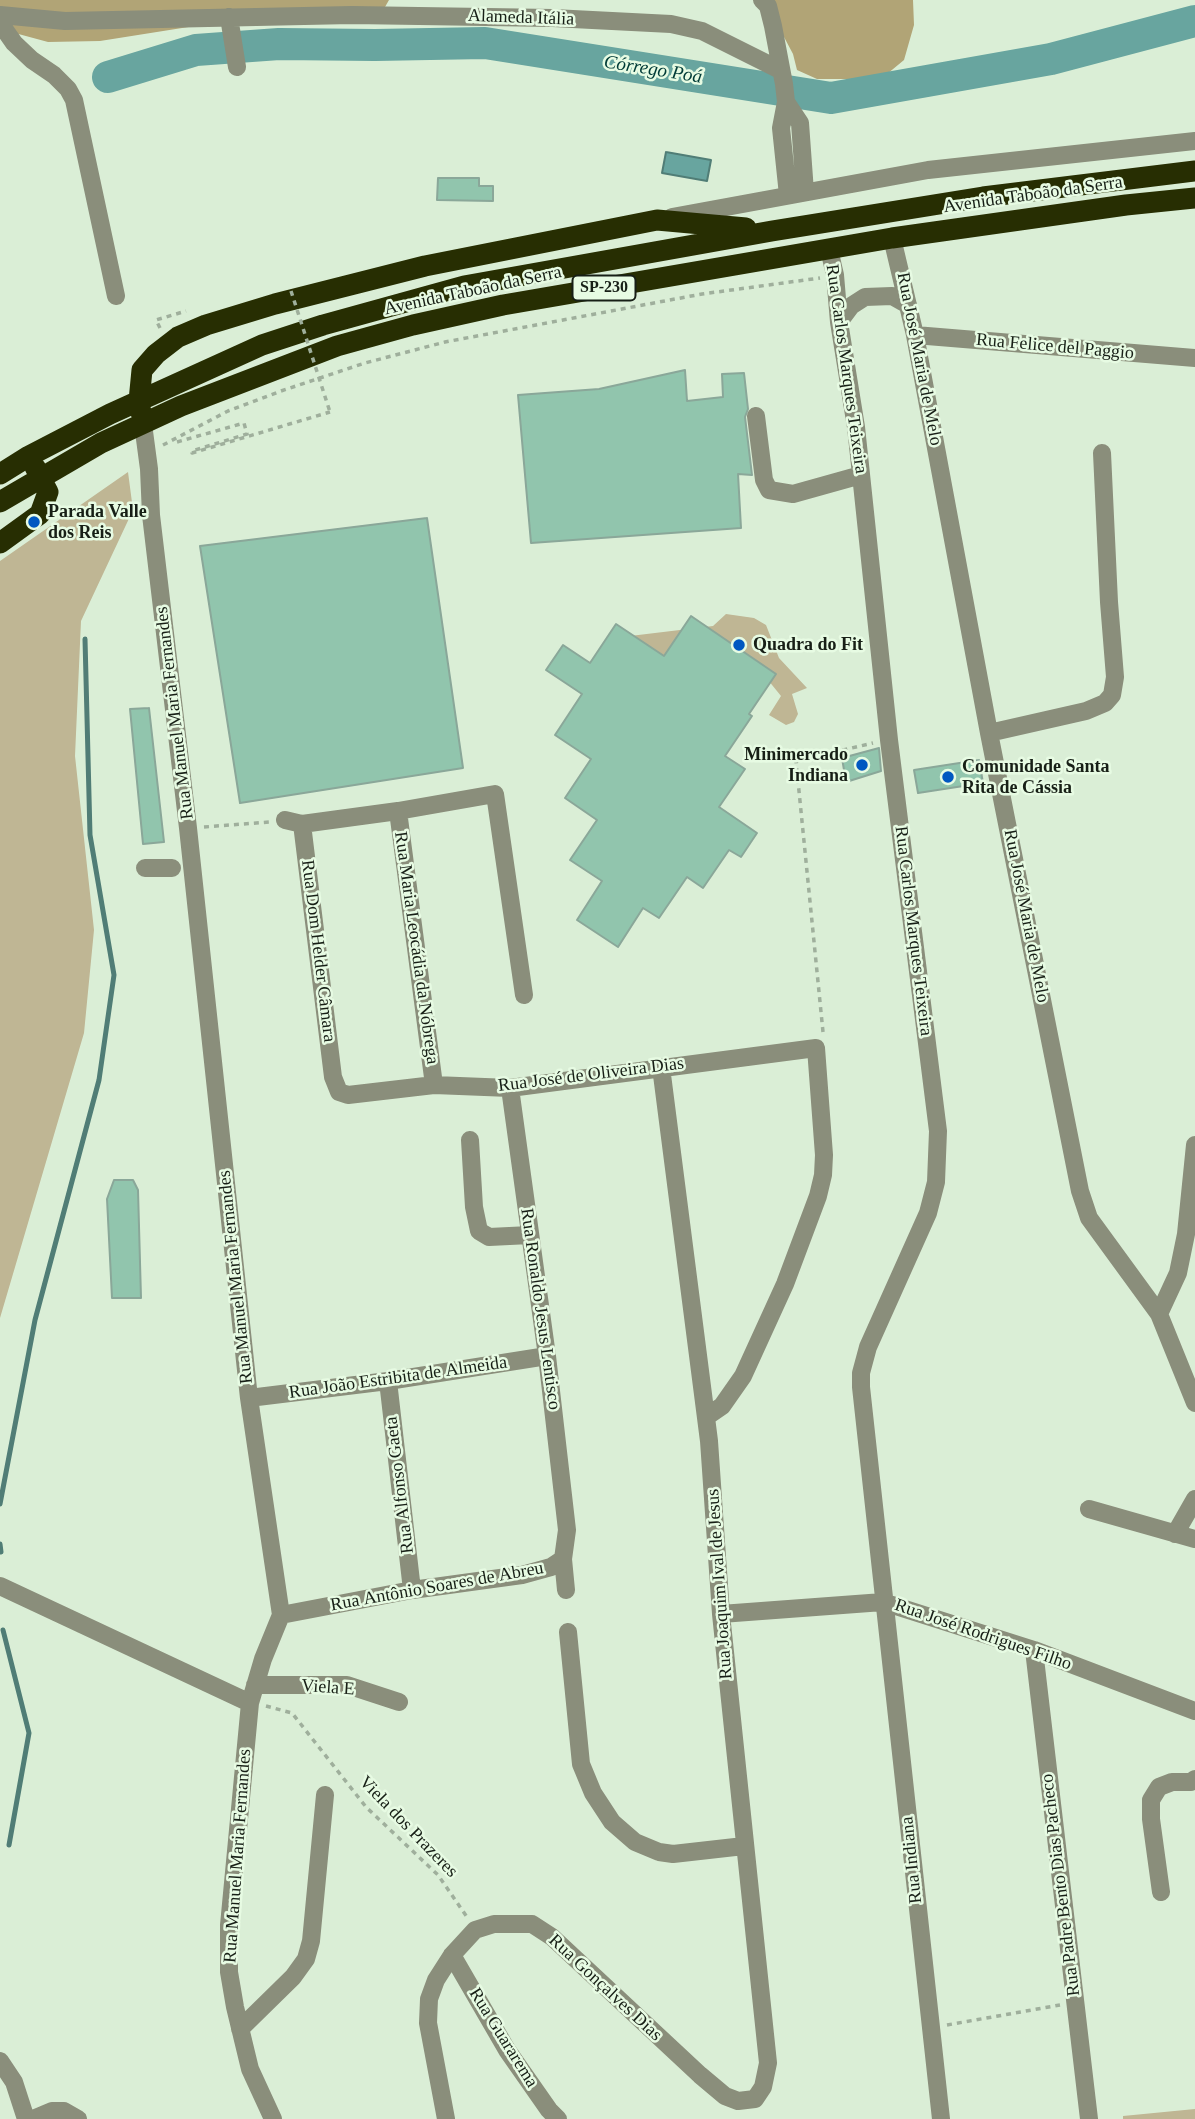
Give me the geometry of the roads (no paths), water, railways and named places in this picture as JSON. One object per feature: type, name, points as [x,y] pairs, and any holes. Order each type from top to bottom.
[{"type":"highway","name":"Avenida Taboão da Serra","points":[[0,474],[110,414],[262,345],[464,286],[772,231],[983,197],[1195,171]]},
{"type":"highway","name":"Avenida Taboão da Serra","points":[[0,502],[102,443],[143,424],[265,372],[337,346],[413,325],[503,305],[892,238],[1195,198]]},
{"type":"highway","points":[[143,424],[139,401],[142,370],[156,354],[178,337],[206,325],[275,304],[425,266],[657,220],[772,231]]},
{"type":"highway","points":[[0,543],[40,514],[48,492],[29,456]]},
{"type":"street","points":[[762,0],[768,6],[773,26],[783,85],[781,128],[797,193]]},
{"type":"street","name":"Alameda Itália","points":[[0,15],[65,21],[230,26],[352,15],[552,18],[671,24],[702,31],[783,85]]},
{"type":"street","points":[[0,23],[14,43],[32,61],[54,75],[68,89],[74,100],[116,296]]},
{"type":"street","points":[[230,26],[237,67]]},
{"type":"street","points":[[657,220],[928,170],[1195,141]]},
{"type":"street","name":"Rua José Maria de Melo","points":[[892,238],[902,271],[915,335],[989,733],[1080,1191],[1089,1218],[1158,1314],[1195,1403]]},
{"type":"street","name":"Rua Carlos Marques Teixeira","points":[[829,249],[835,275],[861,475],[889,740],[939,1153],[936,1182],[928,1213],[868,1347],[860,1373],[883,1602]]},
{"type":"street","points":[[839,322],[851,306],[865,298],[892,296],[908,305]]},
{"type":"street","name":"Rua Felice del Paggio","points":[[915,335],[1195,358]]},
{"type":"street","points":[[756,416],[764,480],[769,490],[793,494],[861,475]]},
{"type":"street","name":"Rua Manuel Maria Fernandes","points":[[143,424],[151,515],[195,828],[249,1398],[281,1615],[250,1703],[229,1925],[229,1972],[240,2029],[250,2069],[273,2119]]},
{"type":"street","points":[[989,733],[1086,711],[1105,704],[1112,695],[1115,677],[1102,453]]},
{"type":"street","points":[[398,811],[495,794],[524,995]]},
{"type":"street","name":"Rua Dom Helder Câmara","points":[[333,1077],[294,822],[398,811]]},
{"type":"street","name":"Rua Maria Leocádia da Nóbrega","points":[[398,811],[434,1085]]},
{"type":"street","points":[[145,868],[172,868]]},
{"type":"street","name":"Rua José de Oliveira Dias","points":[[333,1077],[339,1092],[348,1095],[434,1085],[510,1088],[816,1048],[824,1155],[818,1196],[785,1284],[744,1376],[722,1406],[706,1417]]},
{"type":"street","name":"Rua Joaquim Ival de Jesus","points":[[662,1067],[706,1417],[721,1614],[768,2063],[763,2087],[755,2099]]},
{"type":"street","name":"Rua Ronaldo Jesus Lentisco","points":[[510,1088],[547,1356],[567,1530]]},
{"type":"street","points":[[470,1140],[474,1207],[479,1231],[489,1237],[530,1235]]},
{"type":"street","points":[[1158,1314],[1178,1273],[1186,1234],[1195,1145]]},
{"type":"street","name":"Rua João Estribita de Almeida","points":[[249,1398],[388,1381],[547,1356]]},
{"type":"street","name":"Rua Alfonso Gaeta","points":[[388,1381],[412,1590]]},
{"type":"street","points":[[1175,1534],[1195,1499]]},
{"type":"street","points":[[1089,1509],[1195,1539]]},
{"type":"street","name":"Rua Antônio Soares de Abreu","points":[[281,1615],[412,1590],[522,1575],[551,1567],[562,1559],[567,1530]]},
{"type":"street","points":[[562,1559],[566,1591]]},
{"type":"street","points":[[0,1586],[250,1703]]},
{"type":"street","name":"Rua José Rodrigues Filho","points":[[721,1614],[883,1602],[1034,1650],[1195,1712]]},
{"type":"street","name":"Rua Indiana","points":[[883,1602],[941,2119]]},
{"type":"street","points":[[569,1632],[581,1764],[593,1793],[612,1822],[635,1842],[659,1852],[673,1854],[744,1846]]},
{"type":"street","name":"Rua Padre Bento Dias Pacheco","points":[[1034,1650],[1089,2119]]},
{"type":"street","name":"Viela E","points":[[255,1685],[347,1685],[400,1702]]},
{"type":"street","points":[[1161,1892],[1151,1819],[1152,1800],[1159,1787],[1195,1779]]},
{"type":"street","points":[[240,2029],[293,1976],[306,1959],[311,1941],[325,1795]]},
{"type":"street","name":"Rua Gonçalves Dias","points":[[452,1955],[475,1930],[494,1924],[533,1924],[552,1937],[725,2096],[738,2101],[755,2099]]},
{"type":"street","points":[[446,2119],[428,2023],[429,1998],[436,1980],[452,1955]]},
{"type":"street","name":"Rua Guararema","points":[[452,1955],[507,2050],[558,2119]]},
{"type":"street","points":[[0,2060],[7,2084],[26,2119]]},
{"type":"street","points":[[33,2119],[52,2111],[64,2111],[78,2119]]},
{"type":"water","points":[[666,152],[711,160],[707,181],[662,173]]},
{"type":"waterway","name":"Córrego Poá","points":[[108,77],[196,50],[279,44],[485,43],[831,98],[1051,59],[1195,21]]},
{"type":"waterway","points":[[0,1504],[35,1320],[99,1080],[114,975],[90,835],[85,639]]},
{"type":"waterway","points":[[0,1544],[1,1552]]},
{"type":"waterway","points":[[3,1630],[29,1733],[9,1845]]},
{"type":"place","name":"Parada Valle dos Reis","points":[[34,522]]},
{"type":"place","name":"Quadra do Fit","points":[[739,645]]},
{"type":"place","name":"Minimercado Indiana","points":[[862,765]]},
{"type":"place","name":"Comunidade Santa Rita de Cássia","points":[[948,777]]}]
